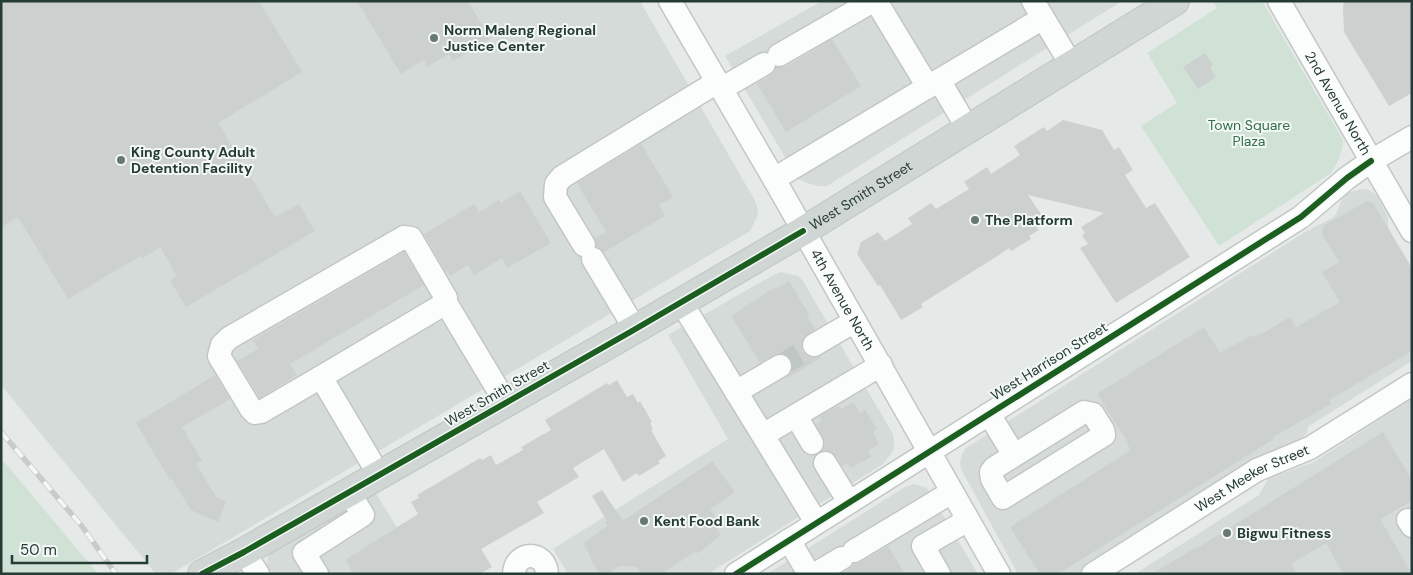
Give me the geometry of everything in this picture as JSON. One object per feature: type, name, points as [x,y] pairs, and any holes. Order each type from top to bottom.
[{"type":"main road","name":"West Smith Street","points":[[202,574],[251,563],[349,492],[803,231],[1175,1]]},
{"type":"street","name":"4th Avenue North","points":[[670,1],[881,365],[999,574]]},
{"type":"street","points":[[635,329],[555,197],[556,184],[568,172],[660,117],[719,85],[771,60],[875,1],[897,35],[968,129]]},
{"type":"street","name":"2nd Avenue North","points":[[1279,1],[1412,230]]},
{"type":"street","points":[[774,179],[934,84],[1038,10],[1072,66]]},
{"type":"street","name":"West Harrison Street","points":[[736,574],[1300,217],[1371,161],[1412,137]]},
{"type":"street","points":[[446,303],[261,412],[255,413],[251,409],[219,356],[222,345],[229,338],[404,237],[411,238],[446,298],[446,303],[506,403]]},
{"type":"street","points":[[681,302],[816,522]]},
{"type":"street","points":[[814,345],[855,321]]},
{"type":"street","points":[[763,435],[881,365]]},
{"type":"street","points":[[736,392],[780,366]]},
{"type":"street","points":[[321,377],[380,475]]},
{"type":"street","name":"West Meeker Street","points":[[1093,574],[1257,470],[1310,448],[1412,384]]},
{"type":"street","points":[[1084,412],[1093,414],[1103,430],[1104,435],[1003,498],[992,480],[991,472],[1014,455],[1084,412]]},
{"type":"street","points":[[989,414],[1014,455]]},
{"type":"street","points":[[796,416],[812,443]]},
{"type":"street","points":[[824,463],[849,502]]},
{"type":"street","points":[[317,574],[304,553],[363,515],[349,492]]},
{"type":"street","points":[[815,574],[952,492]]},
{"type":"street","points":[[940,574],[923,546],[968,520]]},
{"type":"street","points":[[789,540],[809,574]]},
{"type":"street","points":[[514,574],[518,561],[522,558],[533,556],[543,561],[547,574]]},
{"type":"shaded area","points":[[1,1],[640,1],[754,199],[758,215],[750,231],[171,574],[156,574],[1,385]]},
{"type":"shaded area","points":[[822,1],[1122,1],[827,186],[817,186],[798,179],[725,56]]},
{"type":"shaded area","points":[[1362,189],[1369,190],[1377,196],[1388,216],[1389,229],[1412,268],[1412,361],[1309,426],[1306,434],[1298,442],[1257,459],[1076,574],[1018,574],[961,469],[960,462],[966,448],[1305,232],[1332,218],[1347,193]]},
{"type":"shaded area","points":[[781,272],[798,276],[803,281],[893,434],[893,451],[883,464],[708,574],[568,574],[553,549],[728,439],[668,335]]},
{"type":"shaded area","points":[[1412,399],[1412,574],[1135,574],[1259,495],[1268,479],[1314,462]]},
{"type":"shaded area","points":[[914,484],[927,488],[978,574],[767,574],[905,487]]},
{"type":"shaded area","points":[[375,492],[426,574],[270,574],[267,562],[269,554]]},
{"type":"green space","name":"Town Square Plaza","points":[[1214,1],[1262,1],[1343,140],[1342,149],[1331,173],[1219,246],[1141,126],[1177,103],[1147,53],[1217,8]]},
{"type":"green space","points":[[1,458],[98,574],[1,574]]},
{"type":"building","name":"King County Adult Detention Facility","points":[[1,1],[259,1],[302,72],[218,123],[275,217],[299,204],[315,231],[186,307],[170,280],[177,276],[160,247],[143,258],[140,256],[68,299],[18,217],[1,227]]},
{"type":"building","name":"Norm Maleng Regional Justice Center","points":[[357,1],[468,1],[490,39],[453,61],[449,54],[427,67],[424,60],[401,74]]},
{"type":"building","points":[[1344,1],[1412,1],[1412,93],[1389,106],[1344,32]]},
{"type":"building","points":[[832,39],[861,86],[786,132],[757,84],[771,75],[776,67],[786,67]]},
{"type":"building","points":[[1205,53],[1213,65],[1210,68],[1216,77],[1198,89],[1183,67]]},
{"type":"building","name":"The Platform","points":[[1063,120],[1102,130],[1114,150],[1119,147],[1133,170],[1125,175],[1146,208],[1155,203],[1190,257],[1116,303],[1080,248],[1088,244],[1082,235],[1085,233],[1081,227],[1104,213],[1028,195],[1043,217],[1034,224],[1039,230],[1029,236],[1031,239],[1011,251],[1009,248],[921,304],[923,307],[901,320],[880,285],[878,286],[857,254],[861,242],[878,232],[885,241],[912,224],[908,218],[931,203],[936,209],[969,189],[964,182],[987,167],[991,174],[1020,155],[1014,146],[1044,127],[1047,131]]},
{"type":"building","points":[[641,144],[673,197],[659,205],[665,216],[604,252],[597,247],[595,238],[606,232],[577,183]]},
{"type":"building","points":[[520,191],[551,243],[507,268],[502,258],[474,275],[468,265],[450,276],[424,234],[474,204],[479,212],[499,200],[501,203]]},
{"type":"building","points":[[1367,201],[1373,203],[1412,269],[1412,351],[1329,400],[1331,404],[1273,437],[1274,439],[1058,574],[1040,574],[1010,527],[1131,450],[1097,394],[1204,327],[1220,353],[1252,335],[1253,337],[1265,332],[1290,317],[1296,327],[1340,302],[1322,272],[1339,262],[1322,234],[1323,226]]},
{"type":"building","points":[[404,252],[424,285],[290,364],[297,375],[260,398],[237,361],[258,349],[253,340]]},
{"type":"building","points":[[789,281],[809,314],[807,316],[815,329],[803,338],[802,351],[808,357],[822,357],[788,378],[793,366],[791,359],[786,354],[779,353],[760,363],[731,316],[775,287],[776,289]]},
{"type":"building","points":[[215,375],[230,399],[182,427],[202,461],[196,464],[217,498],[226,502],[218,522],[191,510],[172,479],[170,480],[136,423]]},
{"type":"building","points":[[617,380],[627,397],[633,394],[638,403],[640,401],[652,422],[650,423],[653,429],[651,430],[666,456],[658,461],[660,463],[639,476],[637,473],[623,482],[604,449],[573,468],[579,477],[537,502],[544,513],[481,549],[492,567],[479,574],[354,574],[345,560],[418,514],[411,502],[419,498],[417,495],[480,458],[482,460],[491,455],[496,465],[523,450],[521,447],[551,430],[545,420],[607,383],[609,385]]},
{"type":"building","points":[[853,402],[860,413],[865,410],[877,429],[873,432],[879,444],[868,451],[871,457],[851,468],[848,463],[842,466],[832,452],[823,450],[825,442],[816,424],[822,421],[819,417],[838,406],[841,409]]},
{"type":"building","points":[[1383,432],[1412,480],[1412,501],[1380,519],[1412,574],[1343,574],[1326,543],[1291,564],[1297,574],[1152,574],[1194,550]]},
{"type":"building","points":[[712,461],[735,492],[710,509],[716,517],[711,520],[721,535],[698,553],[694,552],[662,574],[641,574],[637,567],[619,566],[607,574],[600,574],[583,543],[608,526],[592,496],[602,490],[623,521]]},
{"type":"building","points":[[888,546],[905,574],[841,574],[854,564],[861,562]]},
{"type":"tunnel","points":[[780,366],[814,345]]},
{"type":"railway","points":[[1,432],[81,525],[116,574]]},
{"type":"cycle path","points":[[736,574],[1301,217],[1347,178],[1371,161]]},
{"type":"cycle path","points":[[202,574],[244,552],[632,331],[803,231]]},
{"type":"place","name":"Norm Maleng Regional Justice Center","points":[[434,38]]},
{"type":"place","name":"King County Adult Detention Facility","points":[[121,160]]},
{"type":"place","name":"The Platform","points":[[975,220]]},
{"type":"place","name":"Kent Food Bank","points":[[644,521]]},
{"type":"place","name":"Bigwu Fitness","points":[[1227,533]]}]
